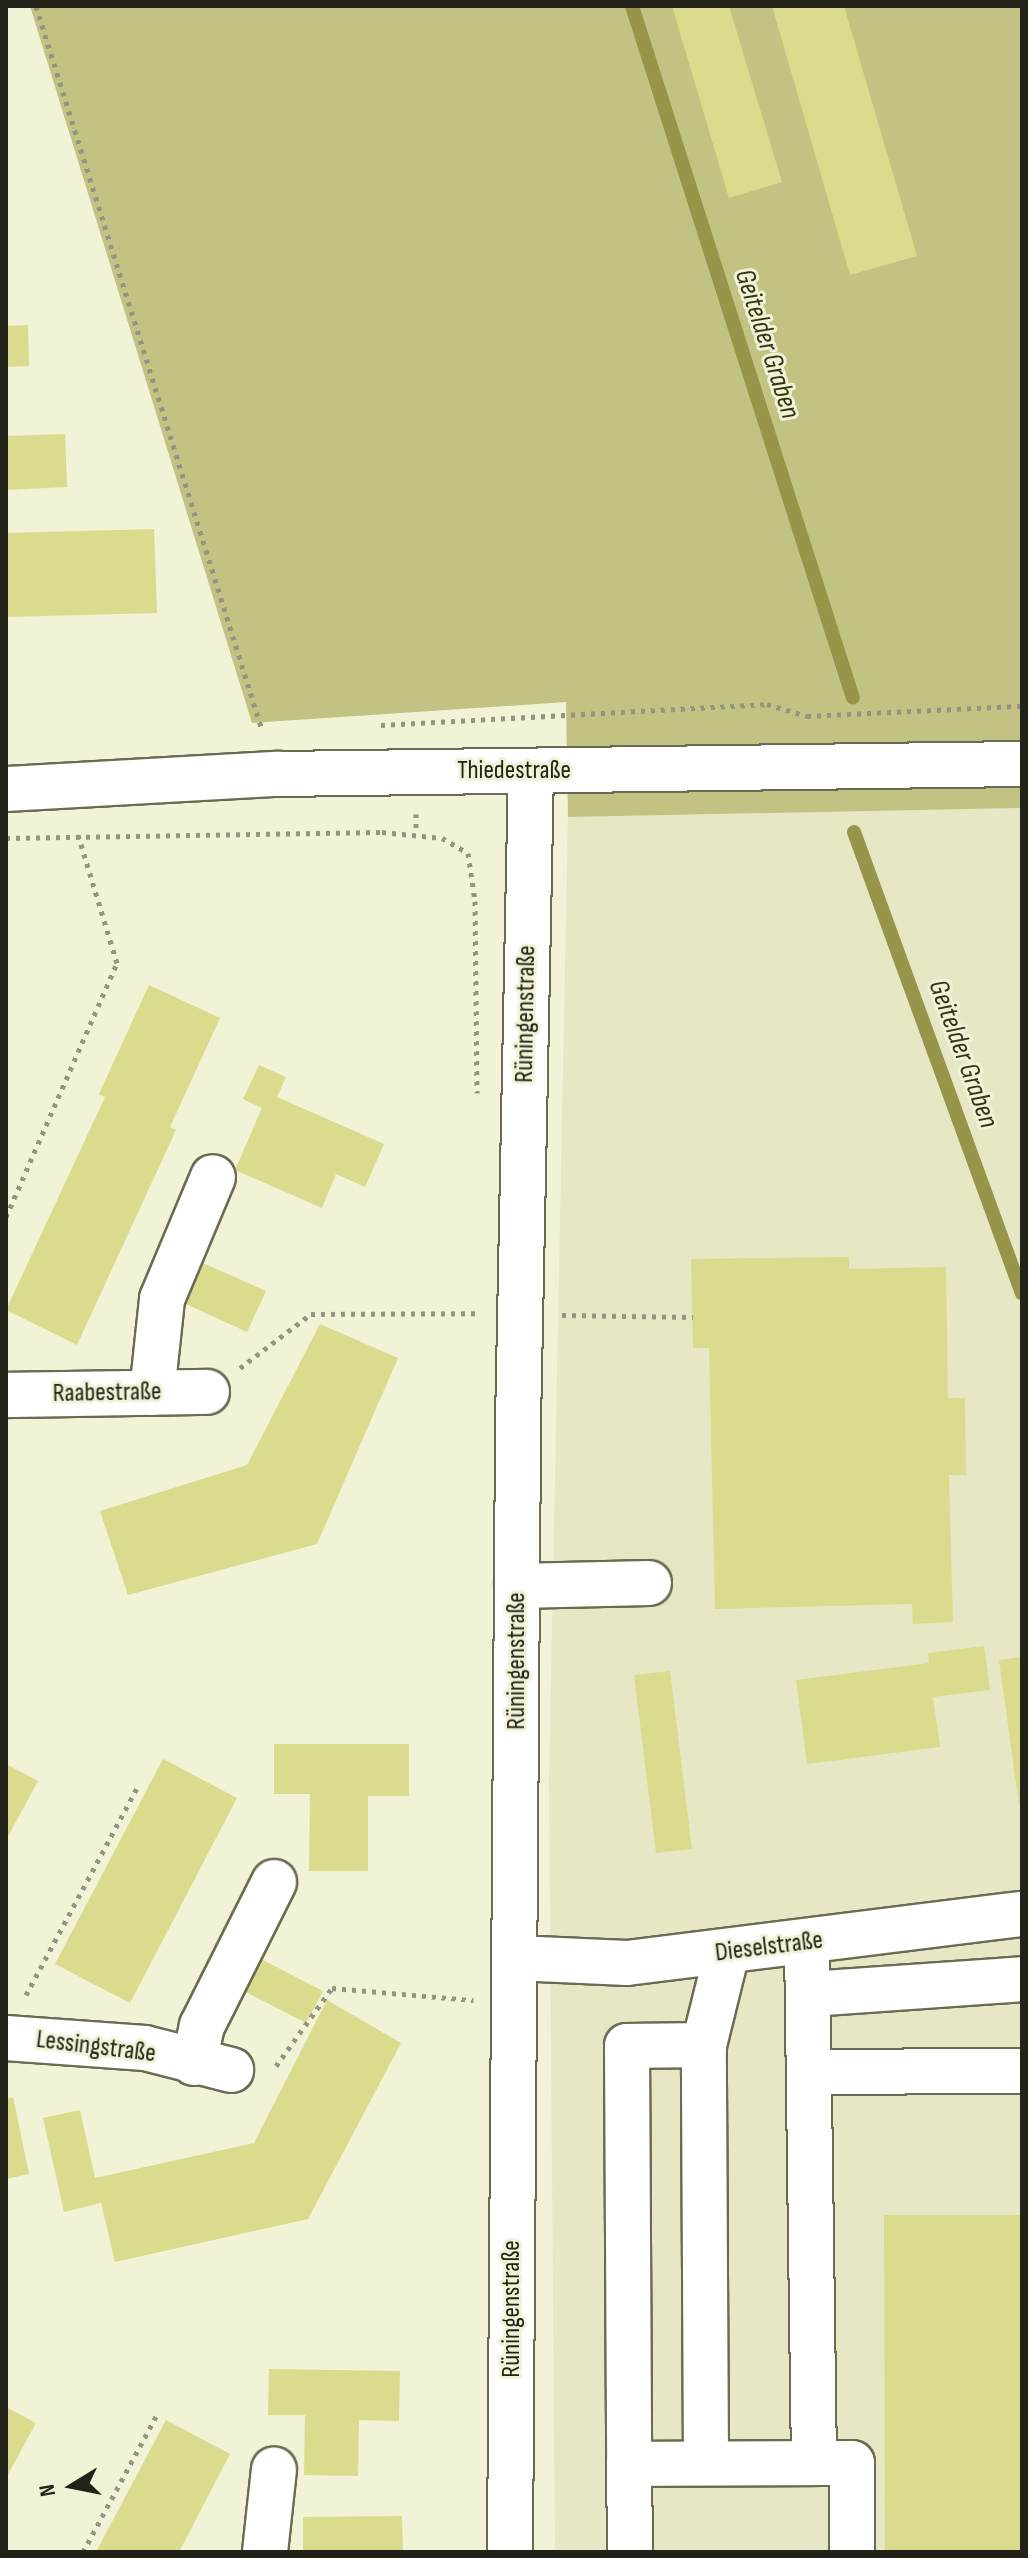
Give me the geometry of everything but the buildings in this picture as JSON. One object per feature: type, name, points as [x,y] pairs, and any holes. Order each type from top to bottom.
[{"type":"street","name":"Thiedestraße","points":[[6,789],[278,774],[1022,764]]},
{"type":"street","name":"Rüningenstraße","points":[[510,2552],[519,1314],[531,771]]},
{"type":"street","points":[[152,1393],[162,1299],[213,1177]]},
{"type":"street","name":"Raabestraße","points":[[6,1395],[207,1392]]},
{"type":"street","points":[[517,1586],[649,1583]]},
{"type":"street","points":[[213,2067],[202,2026],[274,1882]]},
{"type":"street","name":"Dieselstraße","points":[[515,1958],[627,1963],[1022,1914]]},
{"type":"street","points":[[807,1942],[814,2463]]},
{"type":"street","points":[[706,2463],[704,2045],[727,1952]]},
{"type":"street","points":[[810,1994],[1022,1979]]},
{"type":"street","name":"Lessingstraße","points":[[10,2038],[145,2048],[213,2067]]},
{"type":"street","points":[[630,2552],[627,2046],[704,2045]]},
{"type":"street","points":[[811,2072],[1022,2071]]},
{"type":"street","points":[[629,2464],[852,2463],[852,2552]]},
{"type":"street","points":[[265,2552],[274,2469]]},
{"type":"path","points":[[36,6],[262,730]]},
{"type":"path","points":[[415,723],[767,704],[807,716],[1022,706]]},
{"type":"path","points":[[6,838],[416,833],[468,853],[475,901],[477,1107]]},
{"type":"path","points":[[6,1217],[117,963],[78,835]]},
{"type":"path","points":[[207,1392],[311,1314],[478,1313],[478,1297]]},
{"type":"path","points":[[519,1314],[693,1317]]},
{"type":"path","points":[[10,2038],[14,2016],[137,1788]]},
{"type":"path","points":[[213,2067],[274,2068],[332,1988],[480,2000]]},
{"type":"path","points":[[83,2552],[158,2413]]},
{"type":"shaded area","points":[[1022,808],[1022,2552],[555,2552],[549,1783],[568,817]]},
{"type":"green space","points":[[30,6],[1022,6],[1022,808],[568,817],[566,702],[252,723]]},
{"type":"waterway","name":"Geitelder Graben","points":[[632,6],[853,698]]},
{"type":"waterway","name":"Geitelder Graben","points":[[854,832],[1022,1293]]}]
